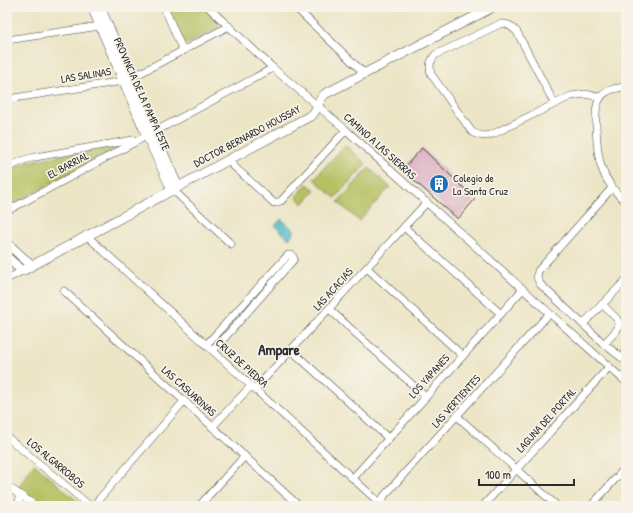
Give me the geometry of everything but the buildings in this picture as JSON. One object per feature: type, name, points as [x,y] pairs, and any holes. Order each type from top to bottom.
[{"type":"street","name":"PROVINCIA DE LA PAMPA ESTE","points":[[92,7],[100,26],[128,79]]},
{"type":"street","name":"PROVINCIA DE LA PAMPA ESTE","points":[[100,7],[128,79],[147,136],[174,189],[231,244]]},
{"type":"street","points":[[164,7],[183,51]]},
{"type":"street","name":"CAMINO A LAS SIERRAS","points":[[208,7],[273,68],[427,202],[626,382]]},
{"type":"street","points":[[295,7],[365,74]]},
{"type":"street","name":"DOCTOR BERNARDO HOUSSAY","points":[[7,278],[312,115],[325,94],[493,7]]},
{"type":"street","points":[[554,103],[517,32],[510,25],[505,23],[435,55],[429,66],[431,74],[472,132],[478,136],[493,134],[554,103],[577,94],[585,94],[600,98]]},
{"type":"street","points":[[7,40],[100,26]]},
{"type":"street","name":"LAS SALINAS","points":[[7,101],[14,98],[128,79],[229,26]]},
{"type":"street","name":"EL BARRIAL","points":[[7,211],[273,68]]},
{"type":"street","points":[[626,87],[614,88],[606,92],[600,98],[596,109],[597,150],[600,164],[612,188],[626,202]]},
{"type":"street","points":[[227,160],[274,203],[281,201],[346,130]]},
{"type":"street","name":"EL BARRIAL","points":[[7,168],[24,160],[35,157],[147,136]]},
{"type":"street","points":[[612,188],[538,271],[536,278],[540,284],[582,324],[626,361]]},
{"type":"street","name":"LAS ACACIAS","points":[[212,427],[292,350],[427,202]]},
{"type":"street","points":[[404,227],[501,314]]},
{"type":"street","name":"CRUZ DE PIEDRA","points":[[86,235],[381,505]]},
{"type":"street","points":[[7,242],[26,268]]},
{"type":"street","points":[[206,345],[288,256],[290,254],[292,255],[294,259],[213,352]]},
{"type":"street","points":[[7,257],[26,268]]},
{"type":"street","points":[[366,268],[463,356]]},
{"type":"street","points":[[582,324],[626,280]]},
{"type":"street","name":"LOS YAPANES","points":[[353,478],[523,290]]},
{"type":"street","name":"LAS CASUARINAS","points":[[64,291],[299,506]]},
{"type":"street","points":[[602,304],[623,324],[604,344]]},
{"type":"street","points":[[329,309],[426,397]]},
{"type":"street","name":"LAS VERTIENTES","points":[[381,505],[384,496],[550,314]]},
{"type":"street","points":[[292,350],[388,438]]},
{"type":"street","name":"LAGUNA DEL PORTAL","points":[[483,506],[609,367]]},
{"type":"street","points":[[91,506],[184,401]]},
{"type":"street","points":[[457,416],[557,506]]},
{"type":"street","name":"LOS ALGARROBOS","points":[[7,437],[91,506]]},
{"type":"street","points":[[199,506],[244,456]]},
{"type":"street","points":[[591,506],[626,467]]},
{"type":"street","points":[[7,486],[36,506]]},
{"type":"street","points":[[19,494],[19,506]]},
{"type":"green space","points":[[168,7],[204,7],[218,19],[220,24],[218,28],[187,44],[184,43]]},
{"type":"green space","points":[[345,145],[366,164],[335,198],[314,179]]},
{"type":"green space","points":[[115,146],[117,148],[7,207],[7,171],[30,161]]},
{"type":"green space","points":[[369,168],[390,187],[359,221],[338,202]]},
{"type":"green space","points":[[307,184],[315,190],[303,204],[296,197]]},
{"type":"green space","points":[[34,464],[83,506],[43,506],[18,488]]},
{"type":"water","points":[[281,219],[295,231],[289,239],[275,226]]},
{"type":"place","name":"Colegio de La Santa Cruz","points":[[439,184]]},
{"type":"district","name":"Ampare","points":[[279,349]]}]
